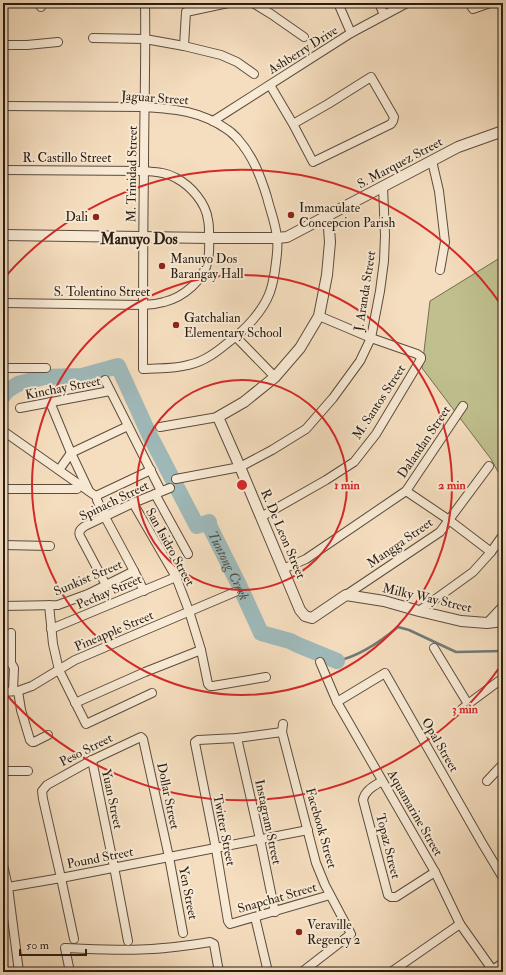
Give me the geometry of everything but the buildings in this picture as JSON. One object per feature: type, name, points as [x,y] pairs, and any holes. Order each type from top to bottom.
[{"type":"street","name":"M. Trinidad Street","points":[[143,369],[145,3]]},
{"type":"street","points":[[184,46],[186,12],[228,3]]},
{"type":"street","points":[[253,3],[304,38]]},
{"type":"street","points":[[338,3],[351,33]]},
{"type":"street","points":[[379,3],[384,15]]},
{"type":"street","name":"Ashberry Drive","points":[[214,121],[351,33],[408,3]]},
{"type":"street","points":[[469,3],[473,9],[490,3]]},
{"type":"street","points":[[93,38],[146,39],[184,46],[221,55],[237,62],[254,74]]},
{"type":"street","points":[[3,45],[58,42]]},
{"type":"street","points":[[270,84],[313,162],[391,124],[394,117],[371,77],[293,124]]},
{"type":"street","name":"Jaguar Street","points":[[3,106],[144,107],[165,108],[200,114],[229,131],[243,145],[252,159],[260,175],[277,238],[277,253],[270,293],[257,314],[236,337],[214,353],[189,365],[143,369]]},
{"type":"street","name":"S. Marquez Street","points":[[3,235],[209,238],[287,237],[458,148],[502,134]]},
{"type":"street","points":[[432,161],[439,191],[445,242],[440,270]]},
{"type":"street","name":"R. Castillo Street","points":[[3,170],[144,171],[164,173],[176,177],[186,184],[197,196],[204,207],[208,220],[209,238]]},
{"type":"street","name":"J. Aranda Street","points":[[176,479],[240,466],[272,450],[306,429],[337,392],[360,361],[371,338],[384,261],[385,235],[383,187]]},
{"type":"street","points":[[160,427],[218,417],[244,402],[275,377],[300,348],[319,316],[327,275],[330,242],[328,216]]},
{"type":"street","name":"S. Tolentino Street","points":[[3,303],[143,305],[164,302],[178,297],[197,281],[208,261],[209,238]]},
{"type":"street","name":"M. Santos Street","points":[[261,517],[326,480],[354,462],[376,434],[421,359],[421,357],[417,354],[371,338],[319,316]]},
{"type":"street","points":[[236,337],[275,377]]},
{"type":"street","points":[[3,368],[46,368]]},
{"type":"street","name":"Kinchay Street","points":[[104,380],[151,470],[158,493],[188,554]]},
{"type":"street","name":"Kinchay Street","points":[[20,408],[110,391]]},
{"type":"street","points":[[50,402],[71,454],[89,492]]},
{"type":"street","name":"Dalandan Street","points":[[284,570],[306,559],[406,491],[463,406]]},
{"type":"street","name":"R. De Leon Street","points":[[218,417],[300,610],[305,616],[312,618],[346,595]]},
{"type":"street","points":[[59,470],[71,454],[128,426]]},
{"type":"street","points":[[6,433],[97,497],[104,517],[144,591]]},
{"type":"street","name":"Mangga Street","points":[[346,595],[440,532],[489,466]]},
{"type":"street","points":[[97,497],[98,495],[151,470]]},
{"type":"street","name":"Spinach Street","points":[[106,585],[79,532],[82,528],[104,517],[170,488]]},
{"type":"street","points":[[3,489],[77,489]]},
{"type":"street","points":[[406,491],[449,520],[491,552]]},
{"type":"street","name":"San Isidro Street","points":[[133,503],[176,577],[190,611],[201,650],[206,681],[210,686],[213,686],[266,677]]},
{"type":"street","points":[[419,611],[473,572],[491,552],[503,535]]},
{"type":"street","points":[[3,545],[50,546]]},
{"type":"street","name":"Sunkist Street","points":[[3,606],[58,605],[88,594],[134,571]]},
{"type":"street","name":"Pechay Street","points":[[51,629],[176,577]]},
{"type":"street","name":"Pineapple Street","points":[[3,692],[16,691],[32,686],[75,660],[235,592]]},
{"type":"street","name":"Milky Way Street","points":[[346,595],[384,601],[461,621],[488,623],[503,621]]},
{"type":"street","points":[[49,605],[53,644],[59,670],[86,724],[152,693]]},
{"type":"street","points":[[488,623],[503,606]]},
{"type":"street","points":[[11,633],[11,662],[14,668],[16,691],[30,740],[34,742],[48,735]]},
{"type":"street","points":[[434,648],[465,706],[503,678]]},
{"type":"street","points":[[75,703],[145,672],[201,650]]},
{"type":"street","name":"Aquamarine Street","points":[[320,662],[337,702],[435,872],[460,924],[492,971]]},
{"type":"street","name":"Opal Street","points":[[337,702],[385,673],[503,878]]},
{"type":"street","name":"Facebook Street","points":[[237,738],[283,728],[316,863],[325,886],[351,934],[302,972]]},
{"type":"street","name":"Peso Street","points":[[62,878],[42,790],[47,785],[92,760],[141,737],[143,739]]},
{"type":"street","name":"Twitter Street","points":[[230,924],[228,921],[216,849],[195,742],[198,740],[237,738]]},
{"type":"street","name":"Instagram Street","points":[[237,738],[260,839],[274,912]]},
{"type":"street","name":"Dollar Street","points":[[143,739],[169,857]]},
{"type":"street","name":"Yuan Street","points":[[92,760],[128,941]]},
{"type":"street","points":[[487,781],[503,764]]},
{"type":"street","points":[[3,771],[28,771]]},
{"type":"street","name":"Topaz Street","points":[[382,781],[367,791],[363,800],[388,894],[391,897],[396,897],[435,872]]},
{"type":"street","name":"Pound Street","points":[[8,887],[216,849],[308,830]]},
{"type":"street","name":"Yen Street","points":[[169,857],[183,933]]},
{"type":"street","points":[[3,865],[8,887],[19,972]]},
{"type":"street","points":[[62,878],[74,939]]},
{"type":"street","name":"Snapchat Street","points":[[230,924],[330,895]]},
{"type":"street","points":[[255,917],[268,972]]},
{"type":"street","points":[[391,972],[460,924]]},
{"type":"street","points":[[70,972],[65,948],[123,950],[151,949],[210,942],[214,944],[219,972]]},
{"type":"street","points":[[492,971],[503,963]]},
{"type":"green space","points":[[503,256],[503,481],[491,459],[422,368],[430,301]]},
{"type":"waterway","name":"Tuntong Creek","points":[[3,396],[8,390],[18,384],[44,377],[82,376],[118,366],[149,434],[197,526],[209,522],[209,525],[261,633],[290,641],[337,661]]},
{"type":"waterway","name":"Tuntong Creek","points":[[337,661],[362,652],[398,627],[409,630],[456,652],[503,651]]},
{"type":"place","name":"Immaculate Concepcion Parish","points":[[291,215]]},
{"type":"place","name":"Dali","points":[[96,217]]},
{"type":"place","name":"Manuyo Dos Barangay Hall","points":[[162,266]]},
{"type":"place","name":"Gatchalian Elementary School","points":[[176,325]]},
{"type":"place","name":"Veraville Regency 2","points":[[299,932]]},
{"type":"district","name":"Manuyo Dos","points":[[139,239]]}]
